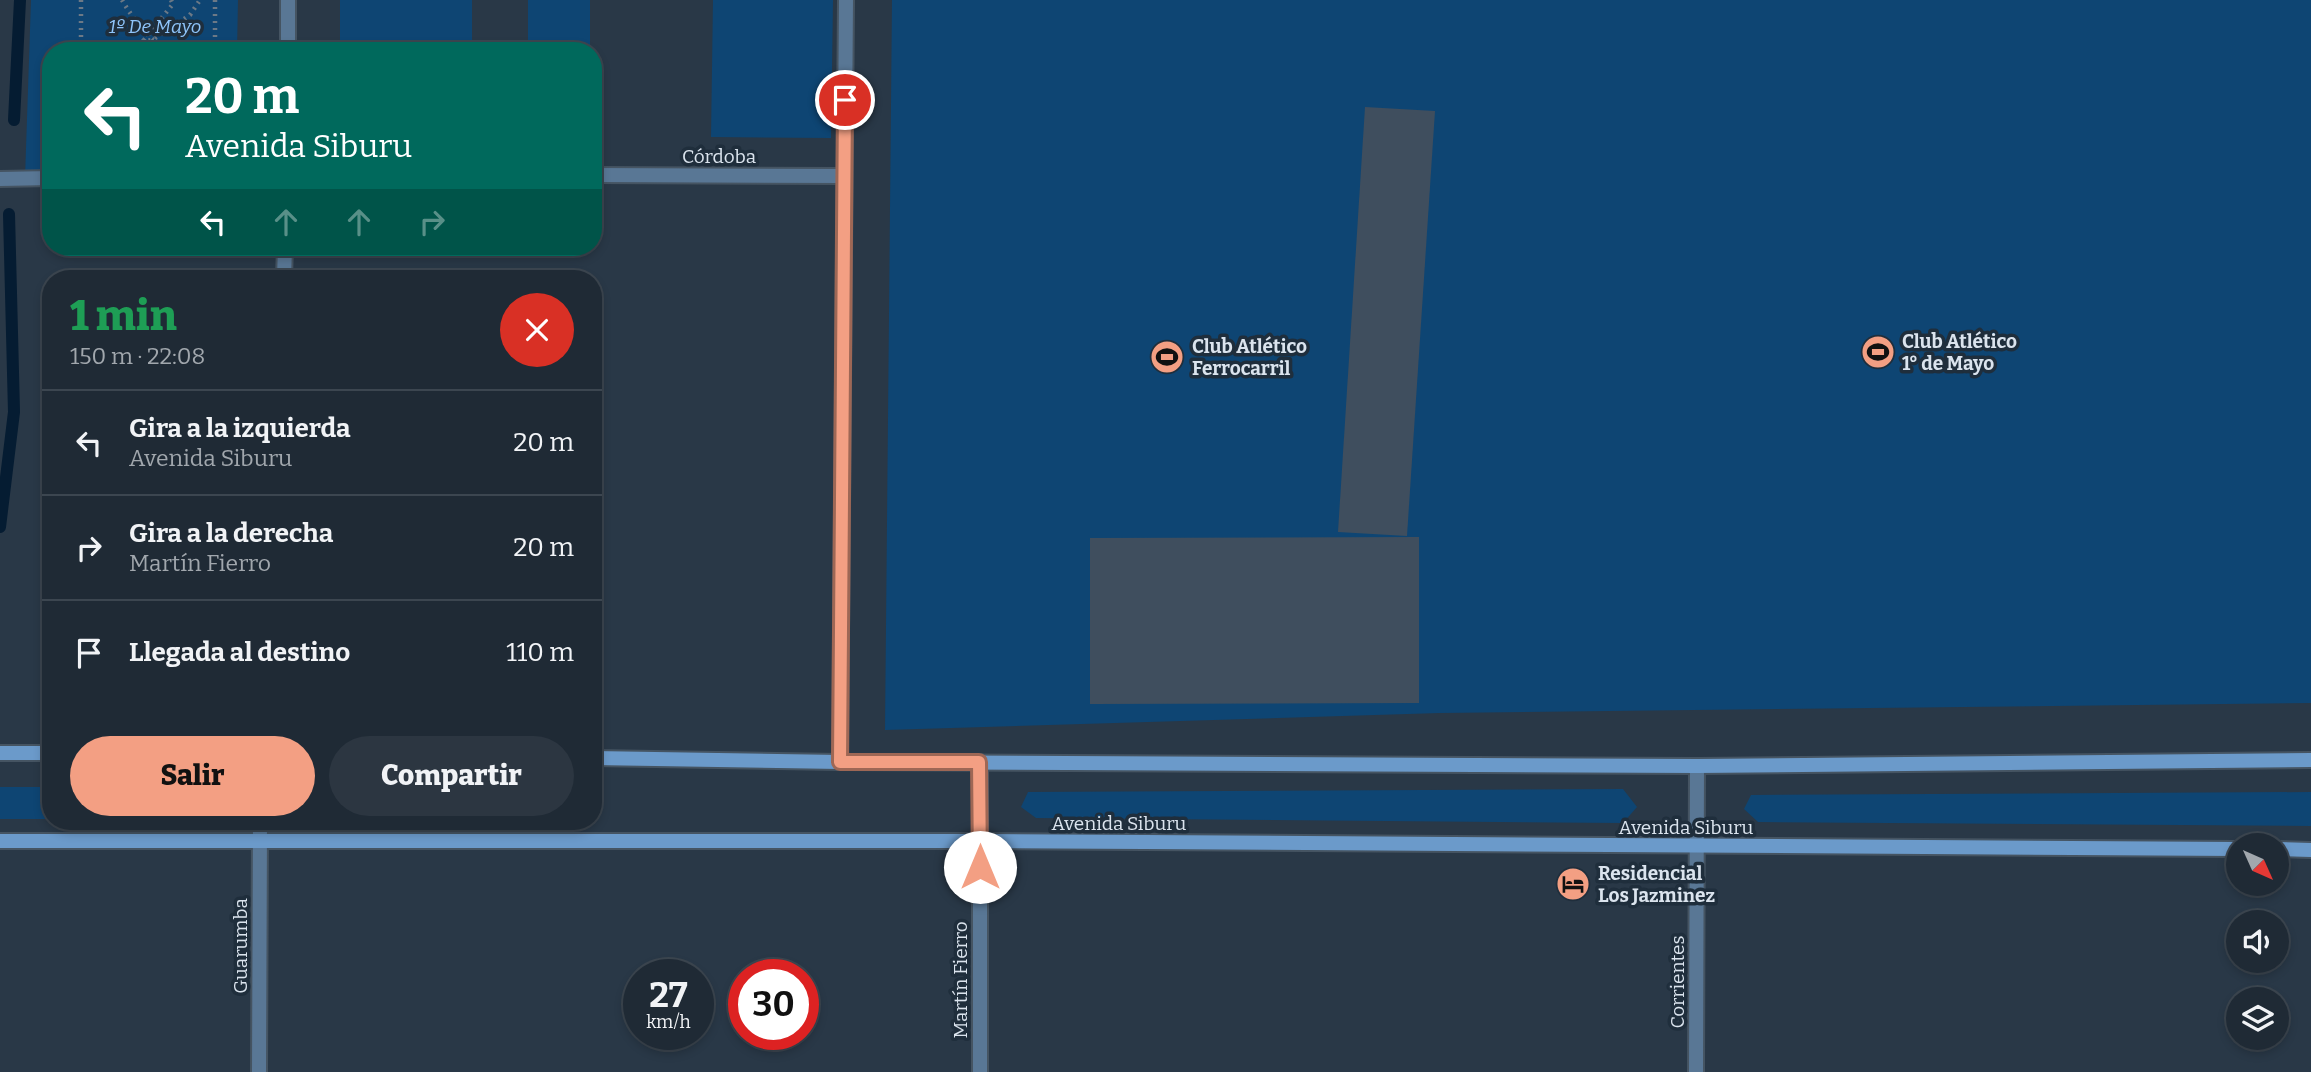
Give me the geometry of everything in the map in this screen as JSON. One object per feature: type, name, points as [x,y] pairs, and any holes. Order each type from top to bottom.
[{"type":"main road","points":[[0,753],[42,753]]},
{"type":"main road","points":[[602,758],[840,762],[1698,766],[2311,760]]},
{"type":"main road","name":"Avenida Siburu","points":[[0,841],[980,842],[2226,849]]},
{"type":"main road","points":[[2289,849],[2311,850]]},
{"type":"street","points":[[288,0],[288,42]]},
{"type":"street","points":[[840,762],[846,0]]},
{"type":"street","name":"Córdoba","points":[[602,175],[844,176]]},
{"type":"street","points":[[0,179],[42,178]]},
{"type":"street","name":"Martín Fierro","points":[[979,762],[980,1072]]},
{"type":"street","name":"Corrientes","points":[[1696,1072],[1698,766]]},
{"type":"street","name":"Guarumba","points":[[259,1072],[260,830]]},
{"type":"path","points":[[81,0],[81,42]]},
{"type":"path","points":[[122,0],[130,15],[157,42]]},
{"type":"path","points":[[141,41],[173,5],[171,0]]},
{"type":"path","points":[[136,42],[152,40],[190,15],[201,0]]},
{"type":"path","points":[[215,0],[215,42]]},
{"type":"green space","name":"1º De Mayo","points":[[31,0],[238,0],[237,42],[42,42],[42,178],[25,178]]},
{"type":"green space","points":[[340,0],[472,0],[472,42],[340,42]]},
{"type":"green space","points":[[528,0],[590,0],[590,42],[528,42]]},
{"type":"green space","points":[[713,0],[833,0],[831,138],[711,137]]},
{"type":"green space","name":"Club Atlético 1° de Mayo","points":[[892,0],[2311,0],[2311,703],[1440,713],[885,730]]},
{"type":"green space","points":[[0,787],[42,787],[42,819],[0,819]]},
{"type":"green space","points":[[1623,789],[1637,807],[1623,823],[1036,818],[1021,807],[1028,792]]},
{"type":"green space","points":[[2311,792],[2311,826],[1758,822],[1744,809],[1751,795]]},
{"type":"building","points":[[1365,107],[1435,111],[1407,536],[1338,532]]},
{"type":"building","points":[[1419,537],[1419,703],[1090,704],[1090,538]]},
{"type":"waterway","points":[[14,120],[20,0]]},
{"type":"waterway","points":[[0,527],[14,412],[9,214]]},
{"type":"place","name":"Club Atlético 1° de Mayo","points":[[1878,352]]},
{"type":"place","name":"Club Atlético Ferrocarril","points":[[1167,357]]},
{"type":"place","name":"Residencial Los Jazminez","points":[[1573,884]]},
{"type":"route","points":[[845,100],[840,762],[979,762],[980,867]]}]
